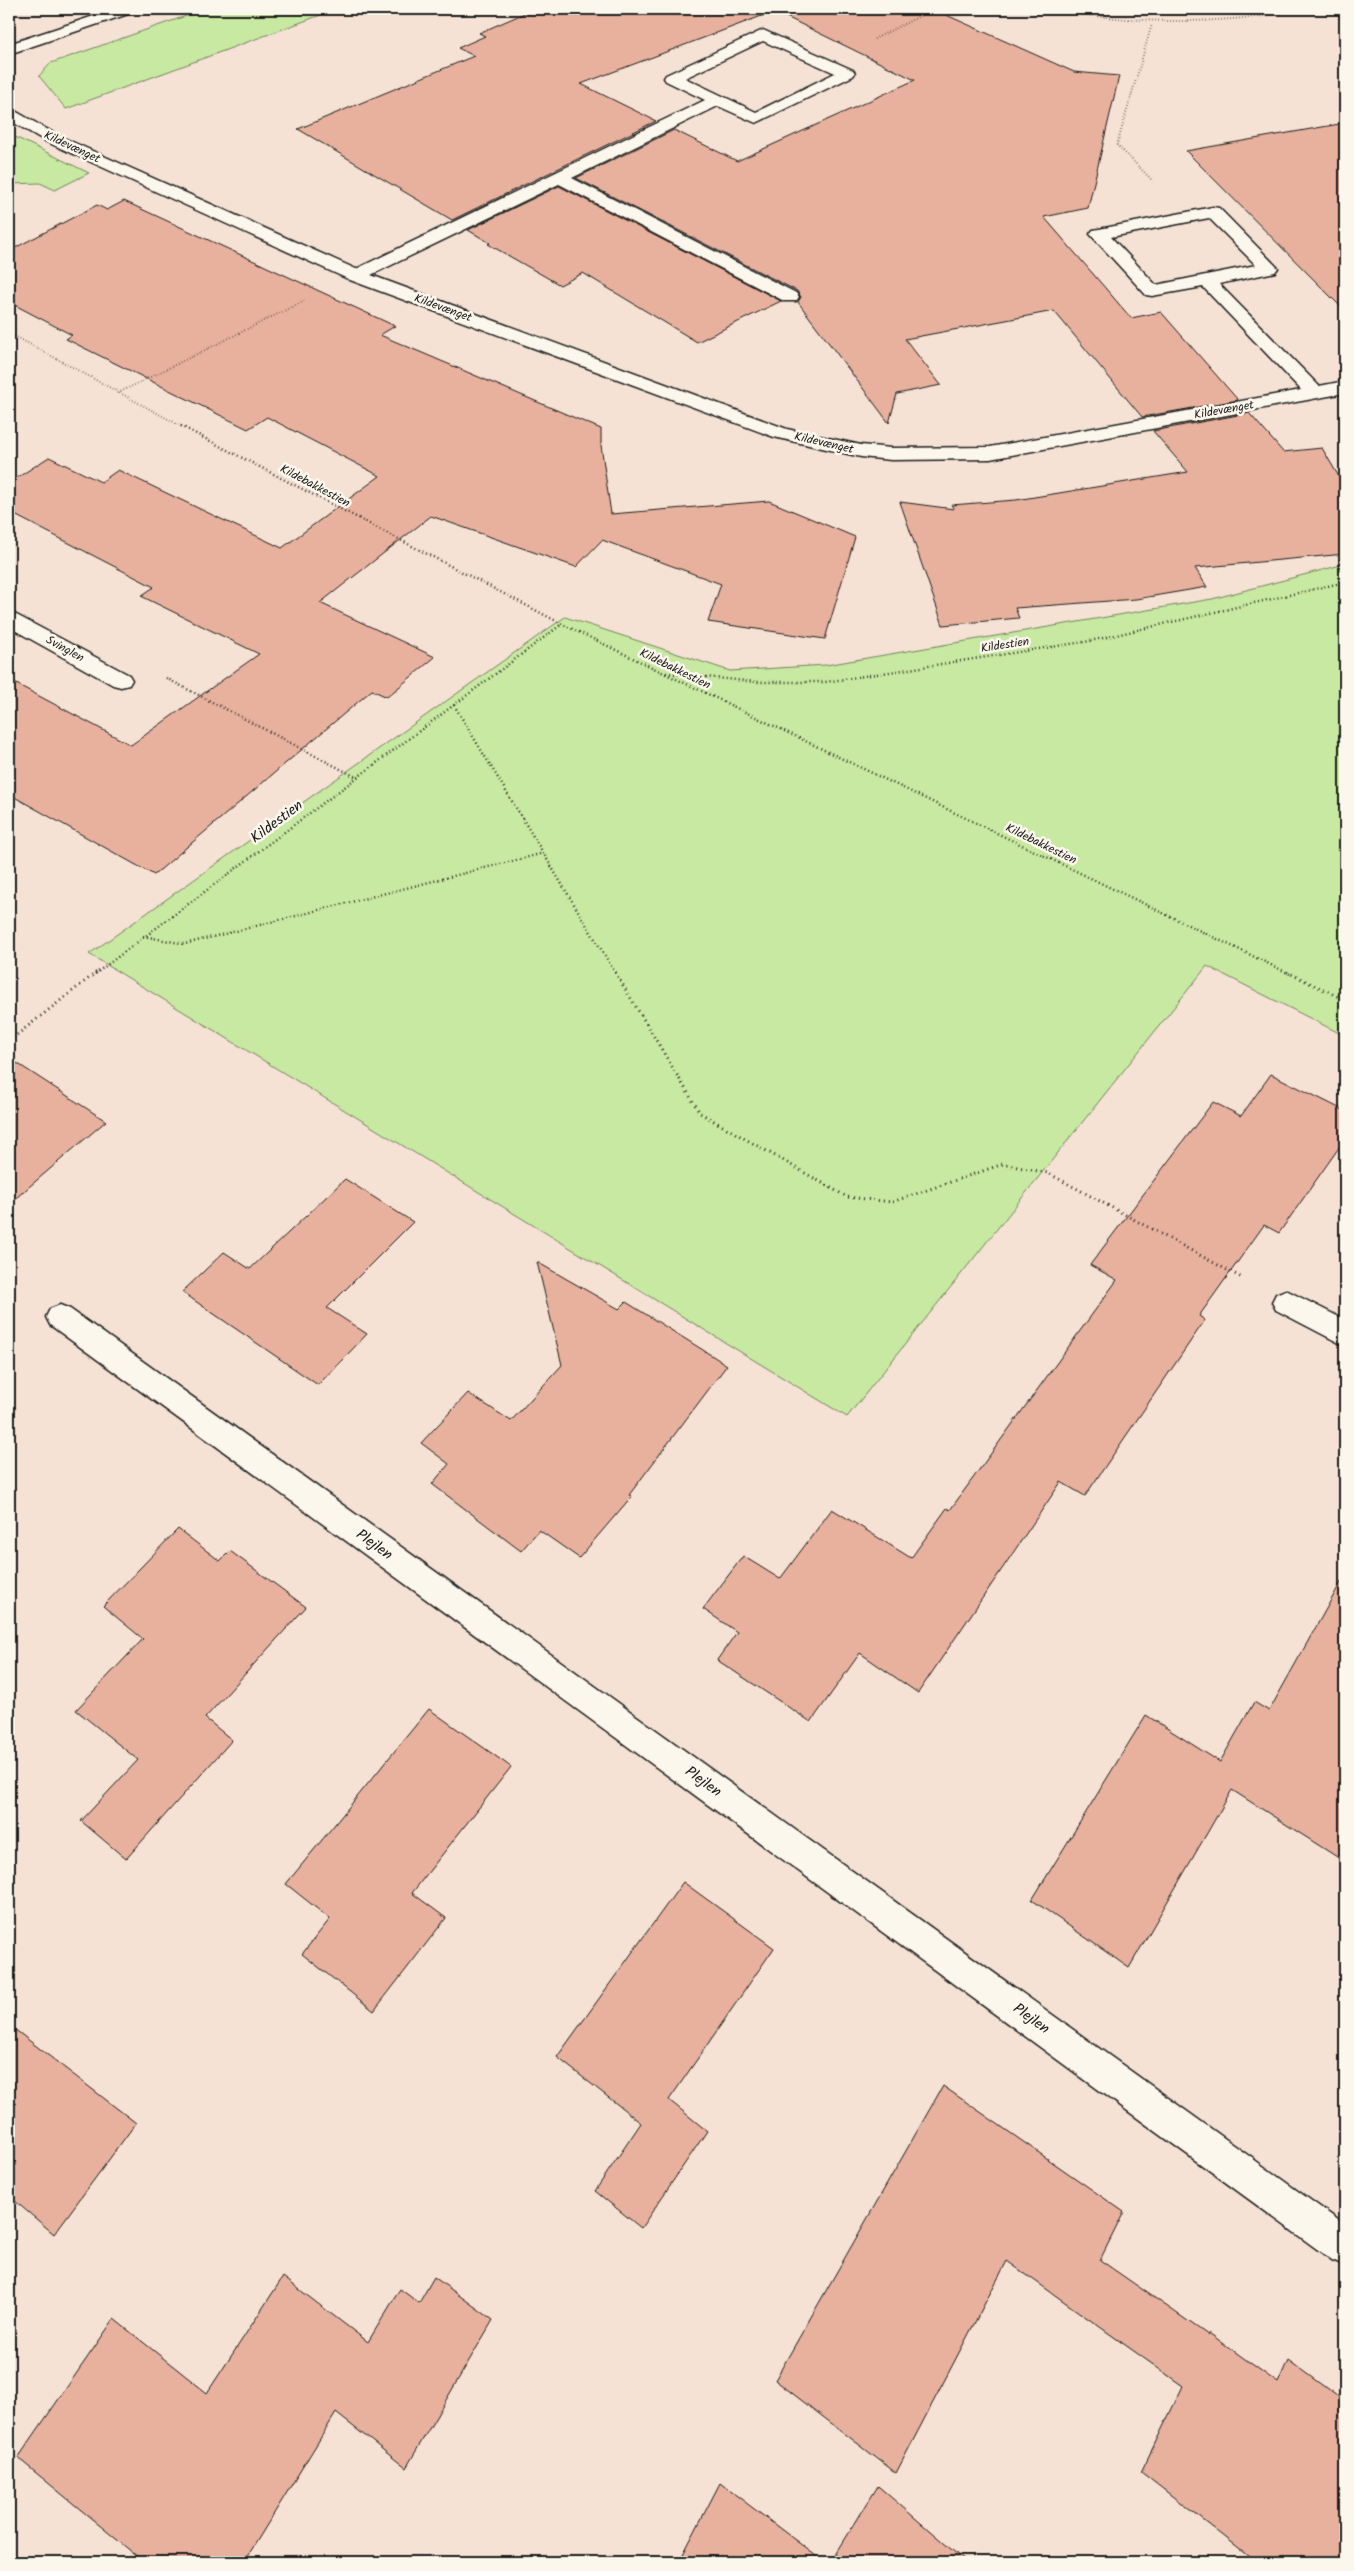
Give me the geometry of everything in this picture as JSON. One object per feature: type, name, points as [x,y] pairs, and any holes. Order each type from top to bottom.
[{"type":"street","points":[[9,49],[129,9]]},
{"type":"street","points":[[763,35],[847,73],[756,118],[718,100],[672,78],[763,35]]},
{"type":"street","points":[[356,276],[718,100]]},
{"type":"street","name":"Kildevænget","points":[[9,114],[53,139],[356,276],[781,433],[861,451],[891,454],[990,453],[1316,394],[1345,387]]},
{"type":"street","points":[[558,177],[790,298]]},
{"type":"street","points":[[1213,212],[1269,268],[1208,281],[1152,292],[1099,234],[1213,212]]},
{"type":"street","points":[[1208,281],[1316,394]]},
{"type":"street","name":"Svinglen","points":[[9,618],[121,680]]},
{"type":"street","points":[[1286,1302],[1345,1334]]},
{"type":"street","name":"Plejlen","points":[[60,1317],[1345,2247]]},
{"type":"path","points":[[826,64],[934,9]]},
{"type":"path","points":[[1048,9],[1152,24],[1220,22],[1277,16],[1306,9]]},
{"type":"path","points":[[1152,24],[1117,145],[1187,217]]},
{"type":"path","points":[[118,393],[356,276]]},
{"type":"path","name":"Kildebakkestien","points":[[9,333],[118,393],[562,624],[1345,1000]]},
{"type":"path","name":"Kildestien","points":[[662,673],[756,682],[824,682],[1090,641],[1345,582]]},
{"type":"path","name":"Kildestien","points":[[9,1041],[143,936],[562,624]]},
{"type":"path","points":[[121,680],[165,678],[356,777]]},
{"type":"path","points":[[454,705],[700,1113],[847,1197],[892,1202],[1003,1164],[1048,1173],[1286,1302]]},
{"type":"path","points":[[143,936],[185,944],[544,853]]},
{"type":"green space","points":[[206,9],[337,9],[66,109],[39,76],[51,63]]},
{"type":"green space","points":[[9,134],[89,173],[55,190],[40,183],[9,184]]},
{"type":"green space","points":[[1345,564],[1345,1036],[1207,966],[847,1417],[89,954],[565,617],[730,671],[826,665],[1212,599]]},
{"type":"building","points":[[534,9],[766,9],[767,14],[581,84],[656,121],[452,220],[298,129],[474,56],[458,48],[485,36],[479,33]]},
{"type":"building","points":[[770,9],[933,9],[1074,72],[1119,76],[1088,208],[1044,217],[1131,318],[1161,312],[1238,400],[1142,417],[1054,311],[905,339],[941,385],[897,394],[889,423],[798,302],[801,297],[797,291],[576,178],[674,130],[737,161],[915,80]]},
{"type":"building","points":[[1345,123],[1345,311],[1186,151]]},
{"type":"building","points":[[559,186],[781,301],[697,342],[583,273],[560,285],[488,244],[490,243],[468,230]]},
{"type":"building","points":[[124,201],[395,326],[380,335],[601,429],[601,445],[611,514],[769,501],[855,537],[825,639],[708,622],[721,584],[602,540],[576,567],[431,516],[320,603],[435,657],[387,697],[372,690],[154,875],[9,794],[9,680],[131,745],[259,654],[141,596],[154,587],[9,512],[9,483],[49,457],[101,482],[118,470],[282,548],[380,476],[267,417],[248,429],[66,339],[72,335],[9,302],[9,251],[97,205],[107,210]]},
{"type":"building","points":[[1249,413],[1283,452],[1322,448],[1345,487],[1345,554],[1195,568],[1207,587],[1136,599],[1015,608],[1019,618],[943,625],[900,502],[954,509],[951,505],[1016,500],[1188,472],[1153,431]]},
{"type":"building","points":[[9,1058],[106,1121],[9,1204]]},
{"type":"building","points":[[1271,1074],[1345,1111],[1345,1139],[1279,1233],[1264,1225],[1199,1316],[1205,1320],[1085,1496],[1061,1482],[918,1693],[860,1653],[811,1722],[717,1660],[737,1632],[703,1609],[743,1556],[780,1579],[832,1509],[911,1558],[947,1508],[950,1510],[1117,1280],[1090,1265],[1213,1102],[1241,1116]]},
{"type":"building","points":[[345,1179],[413,1222],[327,1308],[367,1334],[318,1385],[182,1292],[224,1252],[250,1269]]},
{"type":"building","points":[[537,1262],[619,1309],[626,1302],[727,1365],[629,1495],[632,1496],[579,1558],[539,1530],[521,1551],[432,1484],[449,1464],[421,1443],[468,1393],[511,1421],[562,1365]]},
{"type":"building","points":[[178,1529],[220,1561],[230,1551],[306,1607],[205,1718],[232,1740],[126,1859],[81,1821],[138,1760],[76,1710],[143,1639],[103,1606]]},
{"type":"building","points":[[1345,1575],[1345,1862],[1232,1790],[1129,1968],[1032,1900],[1146,1715],[1220,1762],[1254,1702],[1269,1711]]},
{"type":"building","points":[[429,1709],[511,1767],[412,1893],[446,1918],[374,2011],[302,1954],[330,1919],[286,1884]]},
{"type":"building","points":[[683,1882],[774,1948],[669,2100],[707,2131],[641,2228],[595,2191],[641,2123],[557,2057]]},
{"type":"building","points":[[9,2025],[136,2123],[54,2234],[9,2196]]},
{"type":"building","points":[[943,2086],[1124,2212],[1100,2260],[1208,2335],[1209,2333],[1278,2383],[1288,2360],[1345,2402],[1345,2562],[1257,2562],[1141,2472],[1183,2386],[1007,2261],[896,2473],[775,2380]]},
{"type":"building","points":[[283,2277],[368,2342],[400,2289],[419,2303],[434,2277],[493,2320],[406,2468],[336,2413],[244,2562],[144,2562],[18,2458],[114,2319],[207,2393]]},
{"type":"building","points":[[720,2483],[824,2562],[679,2562]]},
{"type":"building","points":[[878,2486],[966,2562],[831,2562]]}]
